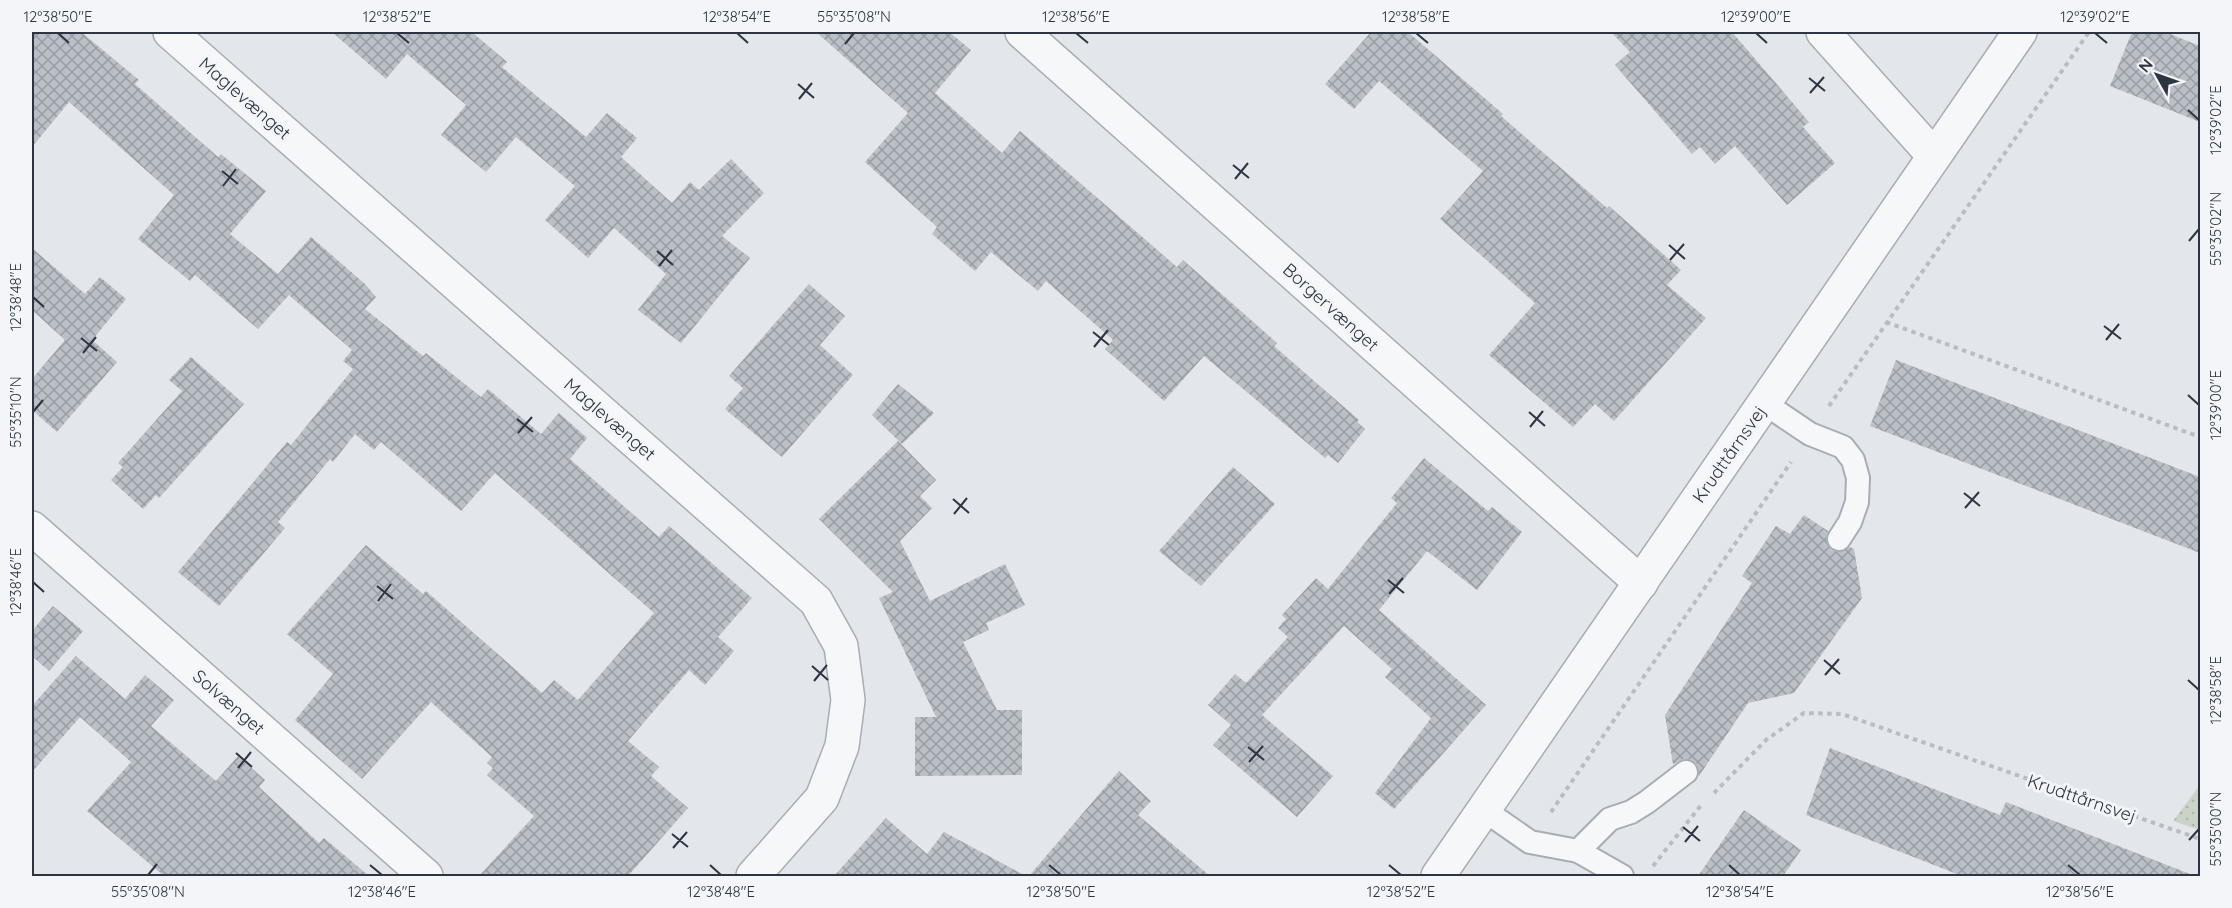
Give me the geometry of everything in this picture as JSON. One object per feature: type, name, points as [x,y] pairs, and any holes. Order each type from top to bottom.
[{"type":"street","name":"Maglevænget","points":[[170,32],[816,601],[841,646],[848,700],[842,746],[822,798],[753,876]]},
{"type":"street","name":"Borgervænget","points":[[1022,32],[1641,583]]},
{"type":"street","points":[[1823,32],[1934,156]]},
{"type":"street","name":"Krudttårnsvej","points":[[1438,876],[2020,32]]},
{"type":"street","name":"Solvænget","points":[[32,528],[426,876]]},
{"type":"lane","points":[[1764,404],[1810,434],[1843,447],[1853,460],[1858,478],[1857,502],[1850,522],[1839,539]]},
{"type":"lane","points":[[1578,851],[1610,819],[1632,812],[1686,772]]},
{"type":"lane","points":[[1484,810],[1530,842],[1578,851],[1622,876]]},
{"type":"path","points":[[1530,842],[1886,322],[2089,32]]},
{"type":"path","points":[[1886,322],[2200,437]]},
{"type":"path","name":"Krudttårnsvej","points":[[1652,868],[1701,806],[1766,740],[1804,713],[1842,714],[2200,839]]},
{"type":"green space","points":[[2200,785],[2200,830],[2173,821]]},
{"type":"building","points":[[32,32],[81,32],[139,80],[135,84],[218,157],[221,154],[266,191],[230,234],[278,274],[311,237],[365,284],[376,297],[365,309],[423,356],[426,353],[481,397],[488,389],[541,434],[559,413],[587,438],[570,459],[659,537],[669,526],[752,598],[718,637],[734,651],[705,685],[689,670],[628,741],[659,767],[651,776],[688,808],[628,876],[479,876],[534,816],[487,775],[493,768],[487,763],[492,757],[431,702],[362,779],[295,720],[333,674],[287,634],[366,545],[423,594],[426,591],[542,693],[554,680],[578,700],[654,613],[495,473],[461,511],[381,442],[374,450],[355,434],[333,462],[330,459],[278,522],[285,528],[219,606],[178,572],[287,442],[291,445],[353,369],[343,361],[352,350],[289,295],[258,329],[195,275],[190,281],[138,239],[174,195],[69,102],[32,147]]},
{"type":"building","points":[[332,32],[472,32],[507,62],[502,67],[586,137],[607,113],[637,138],[621,157],[672,203],[690,182],[699,190],[731,159],[764,193],[722,236],[750,258],[681,343],[638,310],[666,274],[614,228],[588,258],[545,220],[575,186],[516,137],[486,172],[441,135],[466,105],[407,54],[386,79]]},
{"type":"building","points":[[816,32],[949,32],[971,50],[935,93],[1002,153],[1020,131],[1177,267],[1183,260],[1277,343],[1274,346],[1359,420],[1357,422],[1365,429],[1338,463],[1328,455],[1325,458],[1204,356],[1164,401],[1105,349],[1113,340],[1046,281],[1038,291],[991,252],[975,271],[932,234],[937,227],[865,162],[908,113]]},
{"type":"building","points":[[1371,32],[1408,32],[1503,114],[1501,116],[1607,208],[1609,206],[1681,270],[1667,285],[1706,318],[1614,421],[1595,404],[1573,427],[1489,355],[1535,303],[1440,219],[1483,171],[1379,81],[1354,109],[1325,84]]},
{"type":"building","points":[[1611,32],[1732,32],[1809,122],[1803,127],[1835,163],[1787,205],[1735,146],[1715,164],[1700,147],[1692,154],[1615,65],[1630,52]]},
{"type":"building","points":[[2132,32],[2165,32],[2200,46],[2200,122],[2110,86]]},
{"type":"building","points":[[32,248],[85,294],[100,277],[126,299],[92,340],[117,362],[57,432],[32,410],[32,379],[65,340],[32,310]]},
{"type":"building","points":[[809,284],[845,316],[820,345],[853,375],[782,457],[725,409],[743,388],[729,376]]},
{"type":"building","points":[[191,357],[244,404],[159,498],[156,495],[143,509],[111,480],[123,467],[118,463],[182,391],[169,380]]},
{"type":"building","points":[[1896,360],[2200,477],[2200,553],[1870,426]]},
{"type":"building","points":[[898,384],[934,413],[902,444],[872,415]]},
{"type":"building","points":[[898,441],[936,480],[920,496],[932,508],[900,541],[930,601],[1005,564],[1025,605],[986,623],[989,630],[963,642],[997,710],[1022,710],[1022,775],[915,776],[915,717],[936,717],[879,598],[893,592],[819,519]]},
{"type":"building","points":[[1424,458],[1488,511],[1492,507],[1522,532],[1477,590],[1427,551],[1379,610],[1486,705],[1394,809],[1375,793],[1431,718],[1385,677],[1392,669],[1344,626],[1262,715],[1333,776],[1297,817],[1213,745],[1231,725],[1208,705],[1235,674],[1246,683],[1288,637],[1278,628],[1286,619],[1282,615],[1316,578],[1328,589],[1397,503],[1391,498]]},
{"type":"building","points":[[1233,467],[1275,504],[1201,586],[1159,551]]},
{"type":"building","points":[[1804,515],[1828,531],[1826,539],[1831,550],[1839,552],[1850,547],[1854,549],[1862,598],[1794,693],[1748,703],[1699,776],[1697,764],[1692,760],[1684,759],[1673,764],[1665,715],[1752,583],[1742,576],[1776,526],[1790,534]]},
{"type":"building","points":[[53,606],[83,631],[49,671],[32,656],[32,631]]},
{"type":"building","points":[[76,656],[125,699],[145,675],[174,700],[151,726],[216,781],[238,756],[265,780],[259,787],[319,843],[324,838],[369,876],[164,876],[87,811],[131,762],[80,717],[32,772],[32,706]]},
{"type":"building","points":[[1830,748],[2000,815],[2006,802],[2190,874],[2190,876],[1962,876],[1806,815]]},
{"type":"building","points":[[1119,771],[1151,801],[1138,815],[1210,876],[1029,876]]},
{"type":"building","points":[[1744,810],[1801,850],[1783,876],[1698,876]]},
{"type":"building","points":[[886,818],[927,854],[944,832],[1026,876],[834,876]]}]
